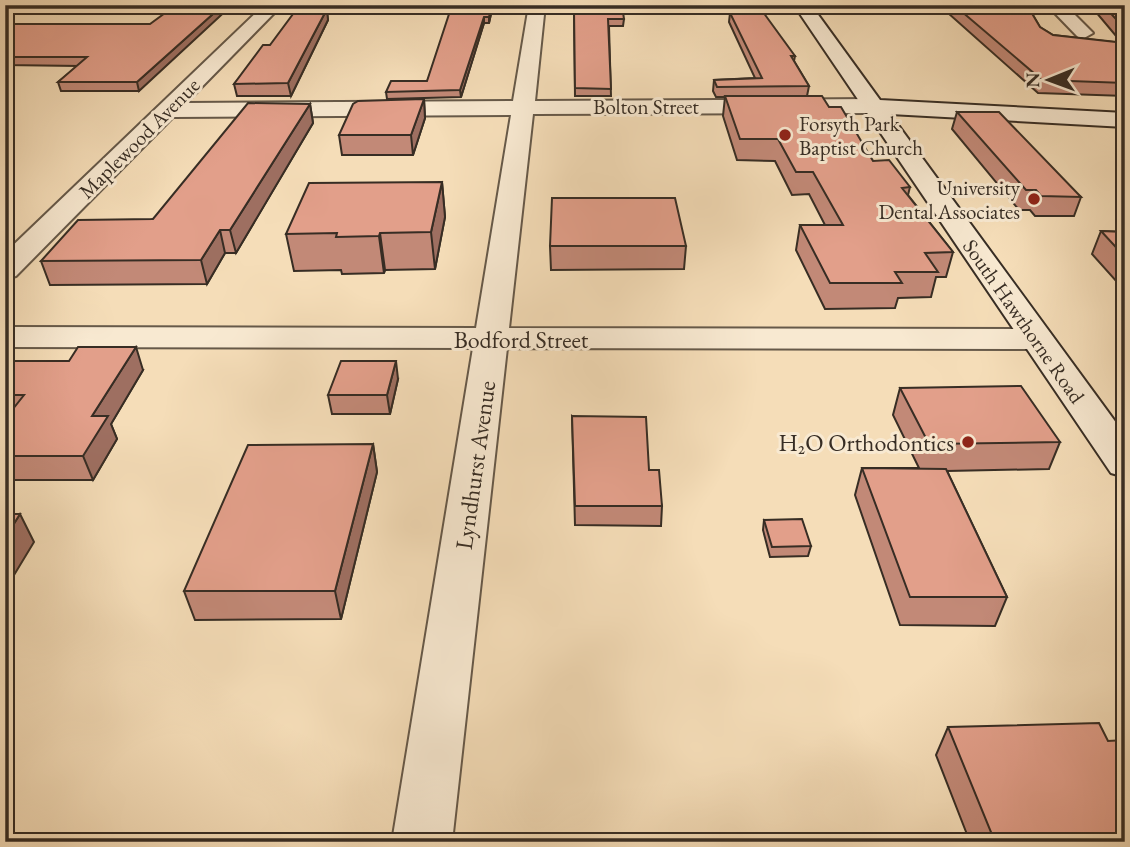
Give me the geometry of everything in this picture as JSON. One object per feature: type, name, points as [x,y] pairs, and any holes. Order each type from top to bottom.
[{"type":"street","name":"Maplewood Avenue","points":[[5,270],[274,5]]},
{"type":"street","name":"Lyndhurst Avenue","points":[[422,842],[537,5]]},
{"type":"street","name":"South Hawthorne Road","points":[[802,5],[1125,464]]},
{"type":"street","points":[[1055,5],[1084,33]]},
{"type":"street","name":"Bolton Street","points":[[167,110],[872,106],[1125,120]]},
{"type":"street","name":"Bodford Street","points":[[5,337],[1037,339]]},
{"type":"building","points":[[176,5],[223,5],[137,82],[58,82],[87,57],[5,57],[5,27],[11,24],[150,24]]},
{"type":"building","points":[[316,5],[352,5],[314,7]]},
{"type":"building","points":[[452,5],[492,5],[489,17],[484,17],[460,90],[386,92],[391,81],[427,81]]},
{"type":"building","points":[[579,5],[622,5],[624,19],[608,19],[611,89],[575,88],[574,10],[578,10]]},
{"type":"building","points":[[954,5],[1027,5],[1040,27],[1053,35],[1125,43],[1125,83],[1042,80]]},
{"type":"building","points":[[1103,5],[1125,5],[1125,29]]},
{"type":"building","points":[[327,9],[288,83],[234,84],[263,45],[270,45],[296,10]]},
{"type":"building","points":[[763,12],[795,56],[791,56],[809,86],[717,87],[714,80],[762,78],[730,13]]},
{"type":"building","points":[[725,96],[822,96],[829,107],[841,107],[873,161],[889,160],[910,187],[902,188],[953,252],[925,253],[938,272],[895,272],[902,283],[830,283],[800,225],[843,225],[813,172],[796,172],[778,139],[740,139]]},
{"type":"building","points":[[424,99],[411,135],[339,135],[353,104],[358,101]]},
{"type":"building","points":[[248,103],[310,104],[230,230],[220,230],[201,260],[41,261],[78,220],[153,219]]},
{"type":"building","points":[[957,112],[999,112],[1081,197],[1041,196],[1036,190],[1026,190]]},
{"type":"building","points":[[442,182],[431,232],[336,237],[337,233],[286,234],[309,183]]},
{"type":"building","points":[[552,198],[675,198],[686,246],[550,246]]},
{"type":"building","points":[[1101,231],[1125,232],[1125,257]]},
{"type":"building","points":[[78,347],[136,347],[92,416],[108,416],[83,456],[5,456],[5,419],[24,395],[5,395],[5,361],[69,361]]},
{"type":"building","points":[[341,361],[396,361],[387,395],[328,395]]},
{"type":"building","points":[[1021,386],[1060,442],[929,444],[900,388]]},
{"type":"building","points":[[572,416],[646,417],[649,470],[659,470],[662,506],[575,506]]},
{"type":"building","points":[[373,444],[335,591],[184,591],[248,445]]},
{"type":"building","points":[[862,468],[946,469],[1007,597],[910,597]]},
{"type":"building","points":[[5,514],[20,514],[5,538]]},
{"type":"building","points":[[802,519],[811,546],[772,547],[764,520]]},
{"type":"building","points":[[1099,723],[1108,741],[1125,740],[1125,842],[995,842],[948,727]]},
{"type":"building","points":[[5,837],[258,837],[257,842],[5,842]]},
{"type":"place","name":"Forsyth Park Baptist Church","points":[[785,135]]},
{"type":"place","name":"University Dental Associates","points":[[1034,199]]},
{"type":"place","name":"H₂O Orthodontics","points":[[968,442]]}]
